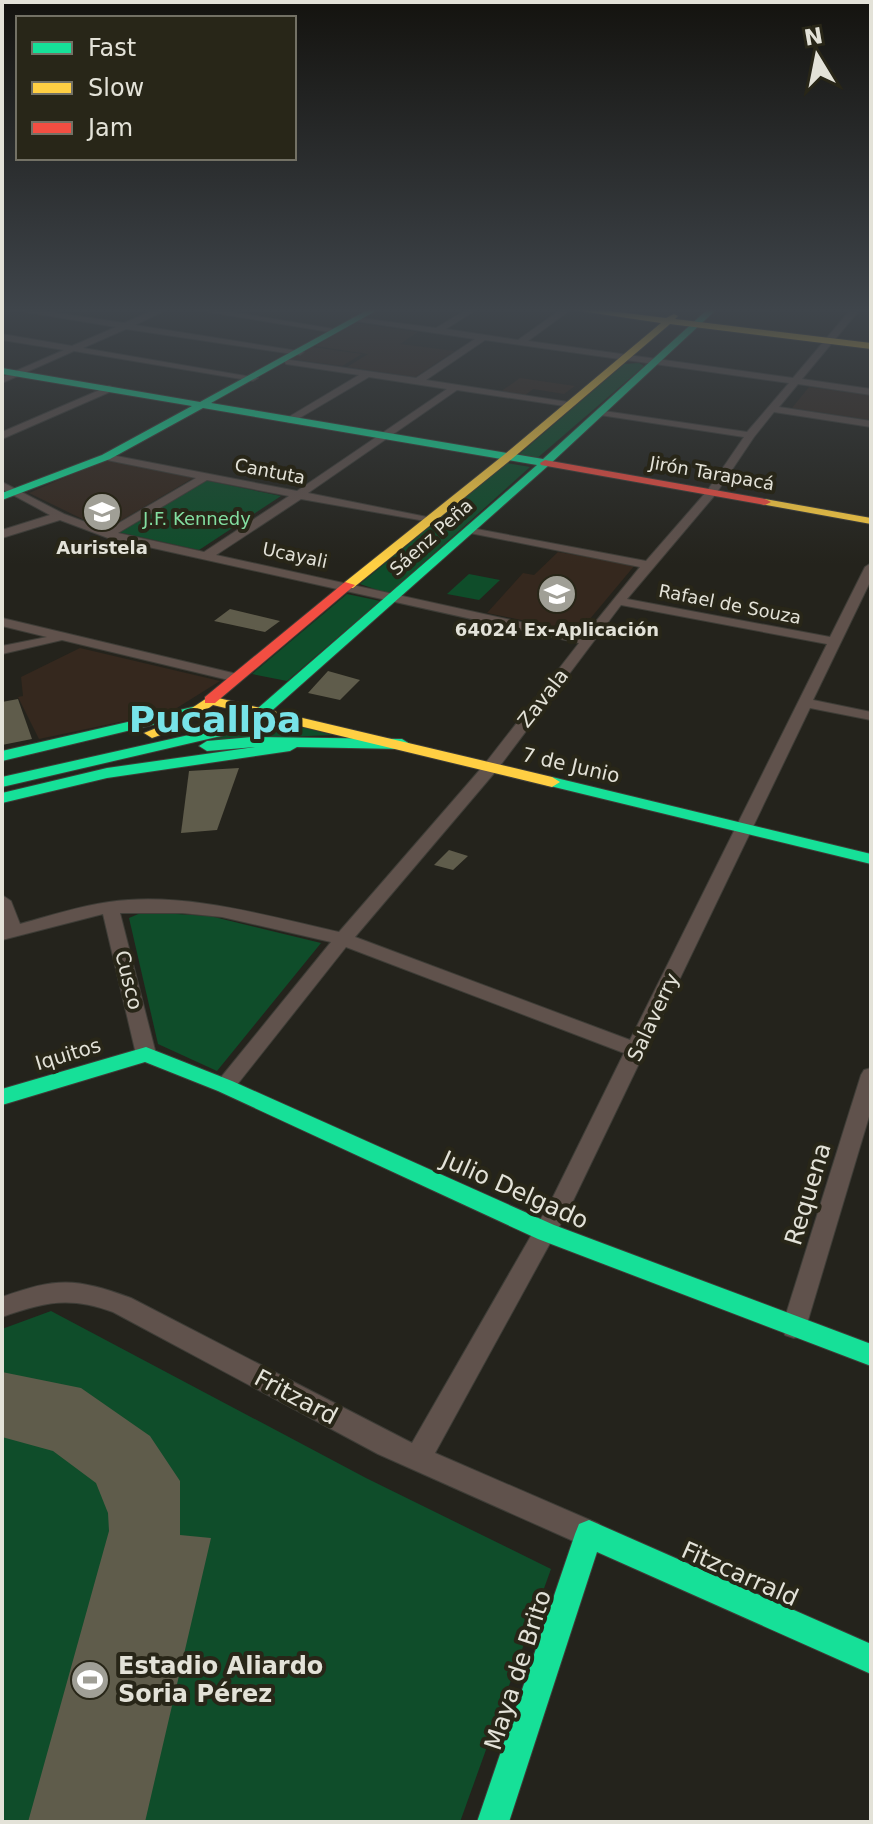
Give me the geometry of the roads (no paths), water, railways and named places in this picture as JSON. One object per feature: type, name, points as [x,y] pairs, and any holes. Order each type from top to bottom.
[{"type":"main road","name":"Jirón Tarapacá","points":[[133,393],[871,521]]},
{"type":"main road","points":[[7,492],[106,457],[224,393]]},
{"type":"main road","name":"Sáenz Peña","points":[[2,769],[134,740],[176,725],[509,456],[582,393]]},
{"type":"main road","name":"Sáenz Peña","points":[[147,750],[216,733],[262,712],[620,393]]},
{"type":"main road","points":[[2,756],[204,705]]},
{"type":"main road","name":"7 de Junio","points":[[204,705],[262,712],[402,744],[871,859]]},
{"type":"main road","points":[[2,782],[147,750],[252,742],[402,744]]},
{"type":"main road","points":[[2,798],[107,773],[310,743]]},
{"type":"main road","name":"Julio Delgado","points":[[146,1054],[225,1086],[546,1232],[871,1355]]},
{"type":"main road","name":"Iquitos","points":[[2,1097],[146,1054]]},
{"type":"main road","name":"Fitzcarrald","points":[[589,1534],[871,1659]]},
{"type":"main road","name":"Maya de Brito","points":[[493,1822],[589,1534]]},
{"type":"street","points":[[2,436],[100,393]]},
{"type":"street","points":[[291,420],[335,393]]},
{"type":"street","points":[[206,556],[387,437],[447,393]]},
{"type":"street","points":[[488,393],[568,405]]},
{"type":"street","name":"Zavala","points":[[225,1086],[343,939],[490,768],[618,601],[711,493],[750,435],[784,393]]},
{"type":"street","points":[[771,409],[871,424]]},
{"type":"street","points":[[600,412],[750,435]]},
{"type":"street","name":"Cantuta","points":[[106,457],[427,520]]},
{"type":"street","points":[[108,534],[205,477]]},
{"type":"street","name":"Ucayali","points":[[7,492],[108,534],[587,641]]},
{"type":"street","points":[[2,534],[60,516]]},
{"type":"street","points":[[470,529],[648,565]]},
{"type":"street","name":"Salaverry","points":[[418,1458],[546,1232],[871,567]]},
{"type":"street","name":"Rafael de Souza","points":[[618,601],[836,642]]},
{"type":"street","points":[[852,603],[871,607]]},
{"type":"street","points":[[2,622],[237,678]]},
{"type":"street","points":[[2,650],[62,637]]},
{"type":"street","points":[[806,703],[871,716]]},
{"type":"street","points":[[2,901],[8,933],[110,907],[182,907],[222,911],[343,939],[637,1050]]},
{"type":"street","name":"Cusco","points":[[110,907],[146,1054]]},
{"type":"street","name":"Requena","points":[[794,1327],[871,1075]]},
{"type":"street","name":"Fritzard","points":[[2,1307],[51,1290],[87,1291],[122,1305],[361,1432],[589,1534]]},
{"type":"place","name":"Auristela","points":[[102,512]]},
{"type":"place","name":"64024 Ex-Aplicación","points":[[557,594]]},
{"type":"place","name":"Estadio Aliardo Soria Pérez","points":[[90,1680]]},
{"type":"district","name":"Pucallpa","points":[[215,719]]},
{"type":"park label","name":"J.F. Kennedy","points":[[197,518]]}]
